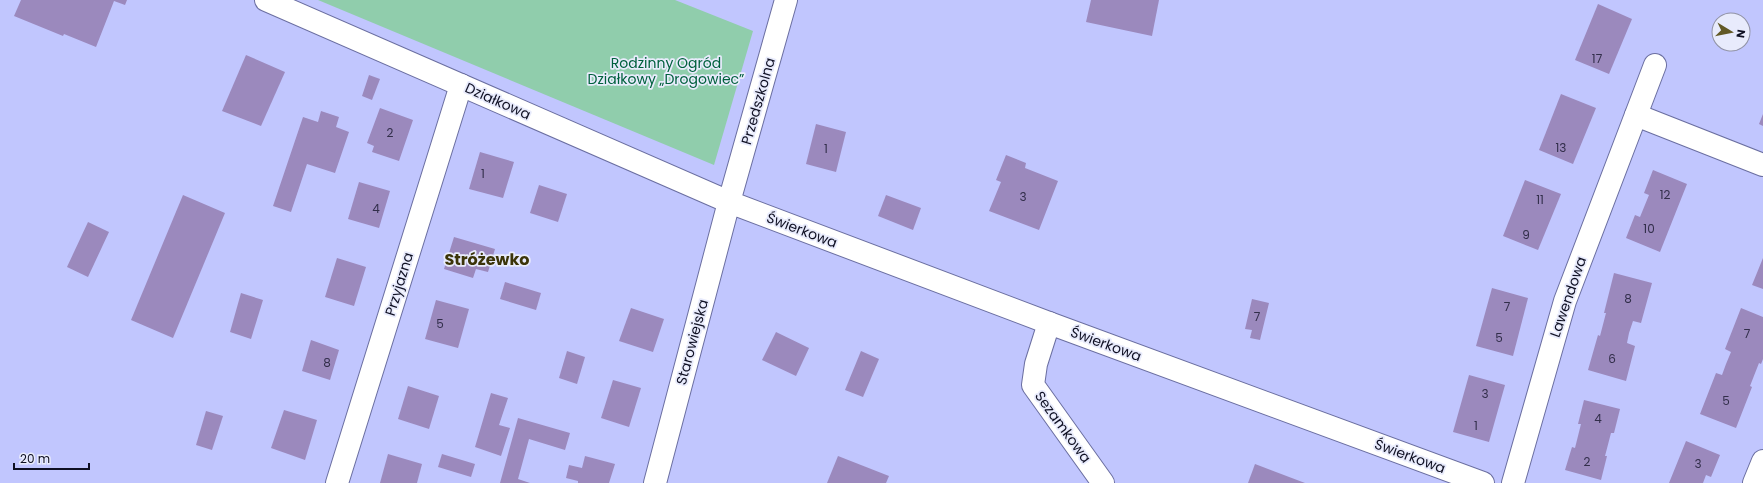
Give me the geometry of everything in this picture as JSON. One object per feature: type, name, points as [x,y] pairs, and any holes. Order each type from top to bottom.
[{"type":"street","name":"Działkowa","points":[[266,0],[729,202]]},
{"type":"street","name":"Przedszkolna","points":[[729,202],[786,0]]},
{"type":"street","name":"Lawendowa","points":[[1513,483],[1565,300],[1655,65]]},
{"type":"street","name":"Przyjazna","points":[[337,483],[461,85]]},
{"type":"street","points":[[1636,115],[1763,165]]},
{"type":"street","name":"Świerkowa","points":[[729,202],[1049,323],[1483,483]]},
{"type":"street","name":"Starowiejska","points":[[655,483],[729,202]]},
{"type":"street","name":"Sezamkowa","points":[[1049,323],[1036,364],[1033,385],[1103,483]]},
{"type":"street","points":[[1754,483],[1763,461]]},
{"type":"green space","name":"Rodzinny Ogród Działkowy „Drogowiec”","points":[[318,0],[675,0],[753,31],[714,165]]},
{"type":"building","points":[[21,0],[127,0],[125,5],[114,1],[96,47],[64,34],[63,36],[14,16]]},
{"type":"building","points":[[1091,0],[1159,0],[1152,36],[1086,22]]},
{"type":"building","points":[[1598,4],[1632,19],[1609,74],[1575,60]]},
{"type":"building","points":[[246,55],[285,72],[261,126],[222,111]]},
{"type":"building","points":[[369,75],[380,79],[372,100],[362,96]]},
{"type":"building","points":[[1561,94],[1596,108],[1573,164],[1539,150]]},
{"type":"building","points":[[380,108],[413,120],[399,161],[372,152],[374,146],[367,143]]},
{"type":"building","points":[[321,111],[339,117],[336,127],[349,132],[335,173],[307,164],[291,212],[273,206],[303,117],[318,122]]},
{"type":"building","points":[[1763,114],[1763,126],[1759,124]]},
{"type":"building","points":[[816,124],[846,132],[836,172],[806,164]]},
{"type":"building","points":[[480,152],[514,162],[503,198],[469,189]]},
{"type":"building","points":[[1006,155],[1026,163],[1025,168],[1058,181],[1039,230],[989,211],[1001,182],[996,180]]},
{"type":"building","points":[[1653,170],[1687,184],[1660,252],[1626,238],[1635,215],[1640,217],[1649,195],[1644,193]]},
{"type":"building","points":[[1525,180],[1561,194],[1538,250],[1503,236]]},
{"type":"building","points":[[359,182],[390,191],[379,228],[348,219]]},
{"type":"building","points":[[539,185],[567,194],[558,222],[530,213]]},
{"type":"building","points":[[183,195],[225,213],[173,338],[131,320]]},
{"type":"building","points":[[886,195],[921,208],[913,230],[878,216]]},
{"type":"building","points":[[88,222],[109,232],[88,277],[67,267]]},
{"type":"building","points":[[454,237],[495,249],[488,272],[476,269],[473,278],[444,269]]},
{"type":"building","points":[[337,258],[366,267],[354,306],[325,297]]},
{"type":"building","points":[[1763,258],[1763,289],[1752,285]]},
{"type":"building","points":[[1614,273],[1652,283],[1641,323],[1633,321],[1629,333],[1627,343],[1635,346],[1626,381],[1588,370],[1598,335],[1600,336]]},
{"type":"building","points":[[505,282],[541,293],[536,310],[500,299]]},
{"type":"building","points":[[1492,288],[1528,298],[1513,356],[1476,346]]},
{"type":"building","points":[[241,293],[263,300],[251,339],[230,332]]},
{"type":"building","points":[[1252,299],[1269,303],[1260,340],[1250,338],[1252,330],[1245,329]]},
{"type":"building","points":[[436,300],[469,309],[458,348],[425,339]]},
{"type":"building","points":[[631,308],[664,319],[653,352],[619,341]]},
{"type":"building","points":[[1741,308],[1763,317],[1763,359],[1761,364],[1759,363],[1750,386],[1752,387],[1736,428],[1700,414],[1716,373],[1722,375],[1731,352],[1725,349]]},
{"type":"building","points":[[776,332],[809,348],[796,376],[762,360]]},
{"type":"building","points":[[311,340],[339,350],[330,380],[302,371]]},
{"type":"building","points":[[567,351],[585,357],[577,384],[559,378]]},
{"type":"building","points":[[861,351],[879,359],[863,397],[845,390]]},
{"type":"building","points":[[1469,375],[1505,385],[1489,442],[1453,432]]},
{"type":"building","points":[[613,380],[641,388],[629,427],[601,418]]},
{"type":"building","points":[[408,386],[439,396],[429,429],[398,419]]},
{"type":"building","points":[[491,393],[508,398],[499,425],[510,428],[501,456],[475,447]]},
{"type":"building","points":[[1584,400],[1620,409],[1614,433],[1611,433],[1601,480],[1565,470],[1572,447],[1575,448],[1581,424],[1578,424]]},
{"type":"building","points":[[284,410],[317,420],[305,460],[271,448]]},
{"type":"building","points":[[206,411],[223,416],[212,450],[196,445]]},
{"type":"building","points":[[518,418],[570,433],[565,450],[529,439],[518,479],[530,483],[500,483]]},
{"type":"building","points":[[1686,441],[1720,455],[1711,477],[1706,475],[1703,483],[1669,483]]},
{"type":"building","points":[[388,454],[422,464],[417,483],[380,483]]},
{"type":"building","points":[[442,454],[475,464],[471,477],[438,467]]},
{"type":"building","points":[[585,456],[615,464],[609,483],[578,483],[578,481],[566,478],[569,465],[582,468]]},
{"type":"building","points":[[838,456],[889,476],[886,483],[827,483]]},
{"type":"building","points":[[1255,464],[1305,483],[1248,483]]},
{"type":"district","name":"Stróżewko","points":[[487,259]]}]
